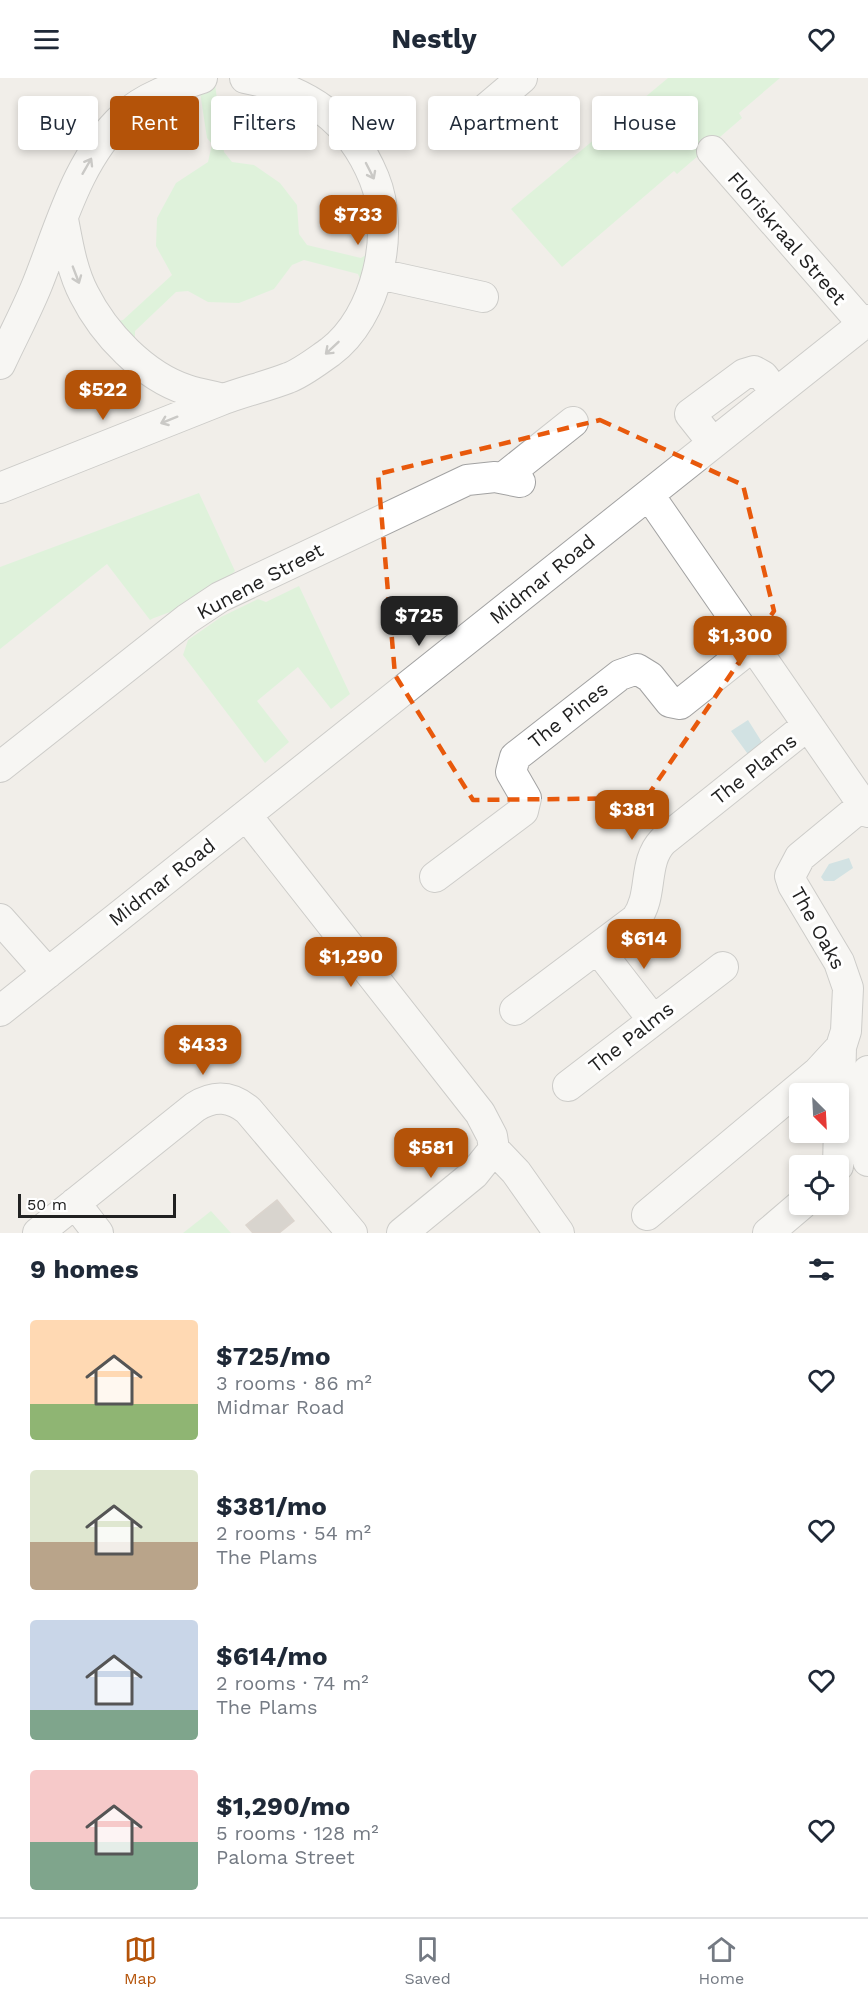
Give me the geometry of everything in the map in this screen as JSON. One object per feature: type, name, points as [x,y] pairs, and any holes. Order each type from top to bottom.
[{"type":"street","points":[[0,364],[36,288],[88,163],[124,115],[159,92],[202,78]]},
{"type":"street","points":[[0,488],[224,399],[290,377],[332,350],[362,314],[379,274],[384,227],[375,180],[357,144],[334,118],[319,106],[293,91],[245,78]]},
{"type":"street","points":[[501,96],[522,78]]},
{"type":"street","name":"Floriskraal Street","points":[[712,151],[865,322]]},
{"type":"street","points":[[63,219],[71,261],[84,294],[102,325],[126,351],[154,373],[186,390],[224,399]]},
{"type":"street","points":[[379,274],[483,297]]},
{"type":"street","name":"Midmar Road","points":[[0,1011],[865,322]]},
{"type":"street","name":"Kunene Street","points":[[0,767],[187,620],[220,597],[467,480],[512,480],[573,422]]},
{"type":"street","points":[[649,495],[866,809]]},
{"type":"street","name":"The Pines","points":[[435,877],[523,811],[526,798],[511,772],[515,757],[620,675],[637,669],[644,672],[670,702],[680,704],[754,645]]},
{"type":"street","name":"The Plams","points":[[515,1010],[636,919],[645,904],[650,861],[655,849],[808,725]]},
{"type":"street","name":"The Oaks","points":[[838,1155],[841,1047],[848,1001],[845,975],[790,876],[801,857],[866,809]]},
{"type":"street","points":[[246,815],[480,1113],[493,1142],[559,1233]]},
{"type":"street","points":[[0,919],[48,973]]},
{"type":"street","points":[[598,949],[653,1020]]},
{"type":"street","name":"The Palms","points":[[568,1086],[723,968]]},
{"type":"street","points":[[647,1215],[818,1072],[841,1047]]},
{"type":"street","points":[[868,1071],[864,1148],[868,1161]]},
{"type":"street","points":[[38,1233],[195,1107],[219,1098],[230,1099],[248,1110],[352,1233]]},
{"type":"street","points":[[412,1230],[474,1174],[493,1142]]},
{"type":"street","points":[[75,1203],[98,1233]]},
{"type":"street","points":[[768,1233],[789,1215]]},
{"type":"highlighted area","points":[[600,420],[743,485],[774,611],[646,798],[473,800],[395,675],[378,474]]},
{"type":"green space","points":[[668,78],[780,78],[739,113],[742,118],[677,174],[674,171],[562,267],[511,209],[592,141],[592,150],[698,150],[698,96],[646,96]]},
{"type":"green space","points":[[215,84],[217,96],[211,96],[211,143],[207,138],[199,86]]},
{"type":"green space","points":[[211,148],[224,150],[232,162],[254,165],[280,183],[297,205],[299,234],[307,245],[361,258],[369,253],[362,283],[358,274],[304,260],[292,265],[274,289],[239,303],[208,302],[188,291],[176,292],[135,331],[135,342],[110,322],[123,320],[172,275],[156,246],[157,218],[176,183],[208,162]]},
{"type":"green space","points":[[199,493],[235,571],[232,574],[176,609],[150,620],[107,564],[0,649],[0,567]]},
{"type":"green space","points":[[299,586],[350,694],[331,709],[298,667],[257,701],[289,742],[265,763],[183,655],[188,640],[221,617],[258,599],[266,602]]},
{"type":"green space","points":[[211,1211],[231,1233],[183,1233]]},
{"type":"water","points":[[748,720],[765,747],[750,757],[731,731]]},
{"type":"water","points":[[849,858],[853,868],[834,881],[824,881],[821,877],[829,864]]},
{"type":"building","points":[[277,1200],[294,1221],[279,1233],[253,1233],[246,1225]]}]
